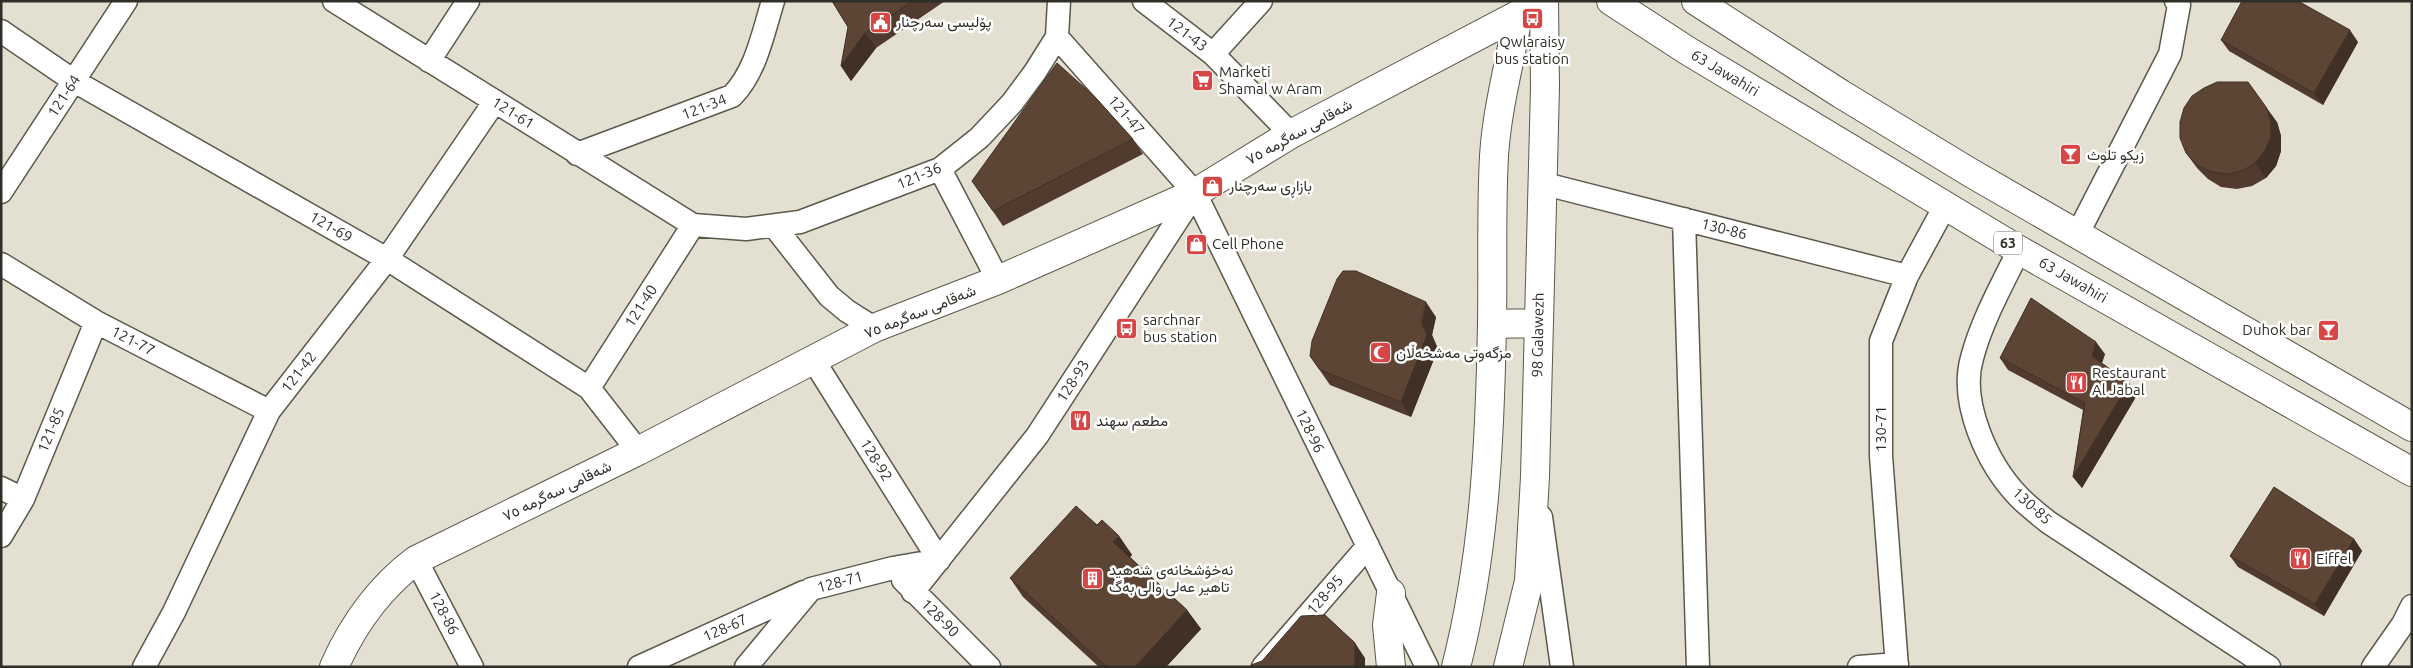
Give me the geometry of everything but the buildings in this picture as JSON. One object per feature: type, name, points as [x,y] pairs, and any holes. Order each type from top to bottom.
[{"type":"main road","name":"شەقامی سەگرمە ٧٥","points":[[334,667],[354,627],[369,606],[393,578],[416,560],[638,452],[874,328],[998,280],[1195,193],[1291,134],[1544,1]]},
{"type":"main road","name":"98 Galawezh","points":[[1508,667],[1529,581],[1535,478],[1541,183],[1545,87],[1544,1]]},
{"type":"main road","name":"63 Jawahiri","points":[[1611,1],[1688,51],[2019,250],[2412,472]]},
{"type":"main road","points":[[1696,1],[1842,94],[2077,235],[2412,427]]},
{"type":"main road","points":[[1456,667],[1469,615],[1481,539],[1488,459],[1496,140],[1501,94],[1518,15]]},
{"type":"main road","points":[[1492,324],[1538,323]]},
{"type":"main road","points":[[1391,593],[1387,625],[1391,667]]},
{"type":"street","name":"121-64","points":[[1,192],[126,1]]},
{"type":"street","name":"121-61","points":[[334,1],[693,225]]},
{"type":"street","points":[[429,61],[468,1]]},
{"type":"street","name":"121-34","points":[[577,154],[732,96],[742,86],[749,72],[773,1]]},
{"type":"street","name":"121-36","points":[[693,225],[746,229],[800,222],[940,169],[979,138],[1012,103],[1035,72],[1057,37],[1059,1]]},
{"type":"street","name":"121-43","points":[[1144,1],[1213,54],[1291,134]]},
{"type":"street","points":[[1213,54],[1261,1]]},
{"type":"street","points":[[2077,235],[2170,54],[2179,5],[2176,1]]},
{"type":"street","name":"121-69","points":[[1,31],[74,81],[387,259],[588,388],[638,452]]},
{"type":"street","name":"121-47","points":[[1057,37],[1195,193]]},
{"type":"street","name":"121-42","points":[[144,667],[174,612],[269,411],[387,259],[495,101]]},
{"type":"street","points":[[940,169],[998,280]]},
{"type":"street","name":"130-86","points":[[1541,183],[1907,276]]},
{"type":"street","name":"128-96","points":[[1195,193],[1427,667]]},
{"type":"street","name":"128-93","points":[[913,592],[1037,436],[1195,193]]},
{"type":"street","name":"130-71","points":[[1897,665],[1881,456],[1881,341],[1907,276],[1945,206]]},
{"type":"street","points":[[1684,219],[1698,667]]},
{"type":"street","name":"121-40","points":[[588,388],[693,225]]},
{"type":"street","points":[[774,226],[829,296],[847,311],[874,328]]},
{"type":"street","name":"130-85","points":[[2019,250],[1986,318],[1971,360],[1969,394],[1980,434],[1996,468],[2019,497],[2048,522],[2269,667]]},
{"type":"street","name":"121-77","points":[[1,264],[96,322],[269,411]]},
{"type":"street","name":"121-85","points":[[1,536],[22,499],[96,322]]},
{"type":"street","name":"128-92","points":[[814,360],[939,560]]},
{"type":"street","points":[[1535,478],[1562,667]]},
{"type":"street","points":[[1,488],[22,499]]},
{"type":"street","name":"128-95","points":[[1263,667],[1368,546]]},
{"type":"street","name":"128-86","points":[[416,560],[472,667]]},
{"type":"street","name":"128-71","points":[[746,667],[811,589],[893,568],[939,560]]},
{"type":"street","name":"128-90","points":[[893,568],[913,592],[989,667]]},
{"type":"street","name":"128-67","points":[[639,667],[811,589]]},
{"type":"street","points":[[2373,667],[2409,620]]},
{"type":"street","points":[[1859,667],[1897,665]]},
{"type":"place","name":"Qwlaraisy bus station","points":[[1532,19]]},
{"type":"place","name":"پۆلیسی سەرچنار","points":[[880,22]]},
{"type":"place","name":"Marketi Shamal w Aram","points":[[1203,81]]},
{"type":"place","name":"زيكو تلوث","points":[[2071,155]]},
{"type":"place","name":"بازاڕی سەرچنار","points":[[1213,186]]},
{"type":"place","name":"Cell Phone","points":[[1196,244]]},
{"type":"place","name":"sarchnar bus station","points":[[1127,329]]},
{"type":"place","name":"Duhok bar","points":[[2328,330]]},
{"type":"place","name":"مزگەوتی مەشخەڵان","points":[[1380,353]]},
{"type":"place","name":"Restaurant Al Jabal","points":[[2076,382]]},
{"type":"place","name":"مطعم سهند","points":[[1080,421]]},
{"type":"place","name":"Eiffel","points":[[2300,559]]},
{"type":"place","name":"نەخۆشخانەی شەهید تاهیر عەلی والی بەگ","points":[[1093,579]]}]
